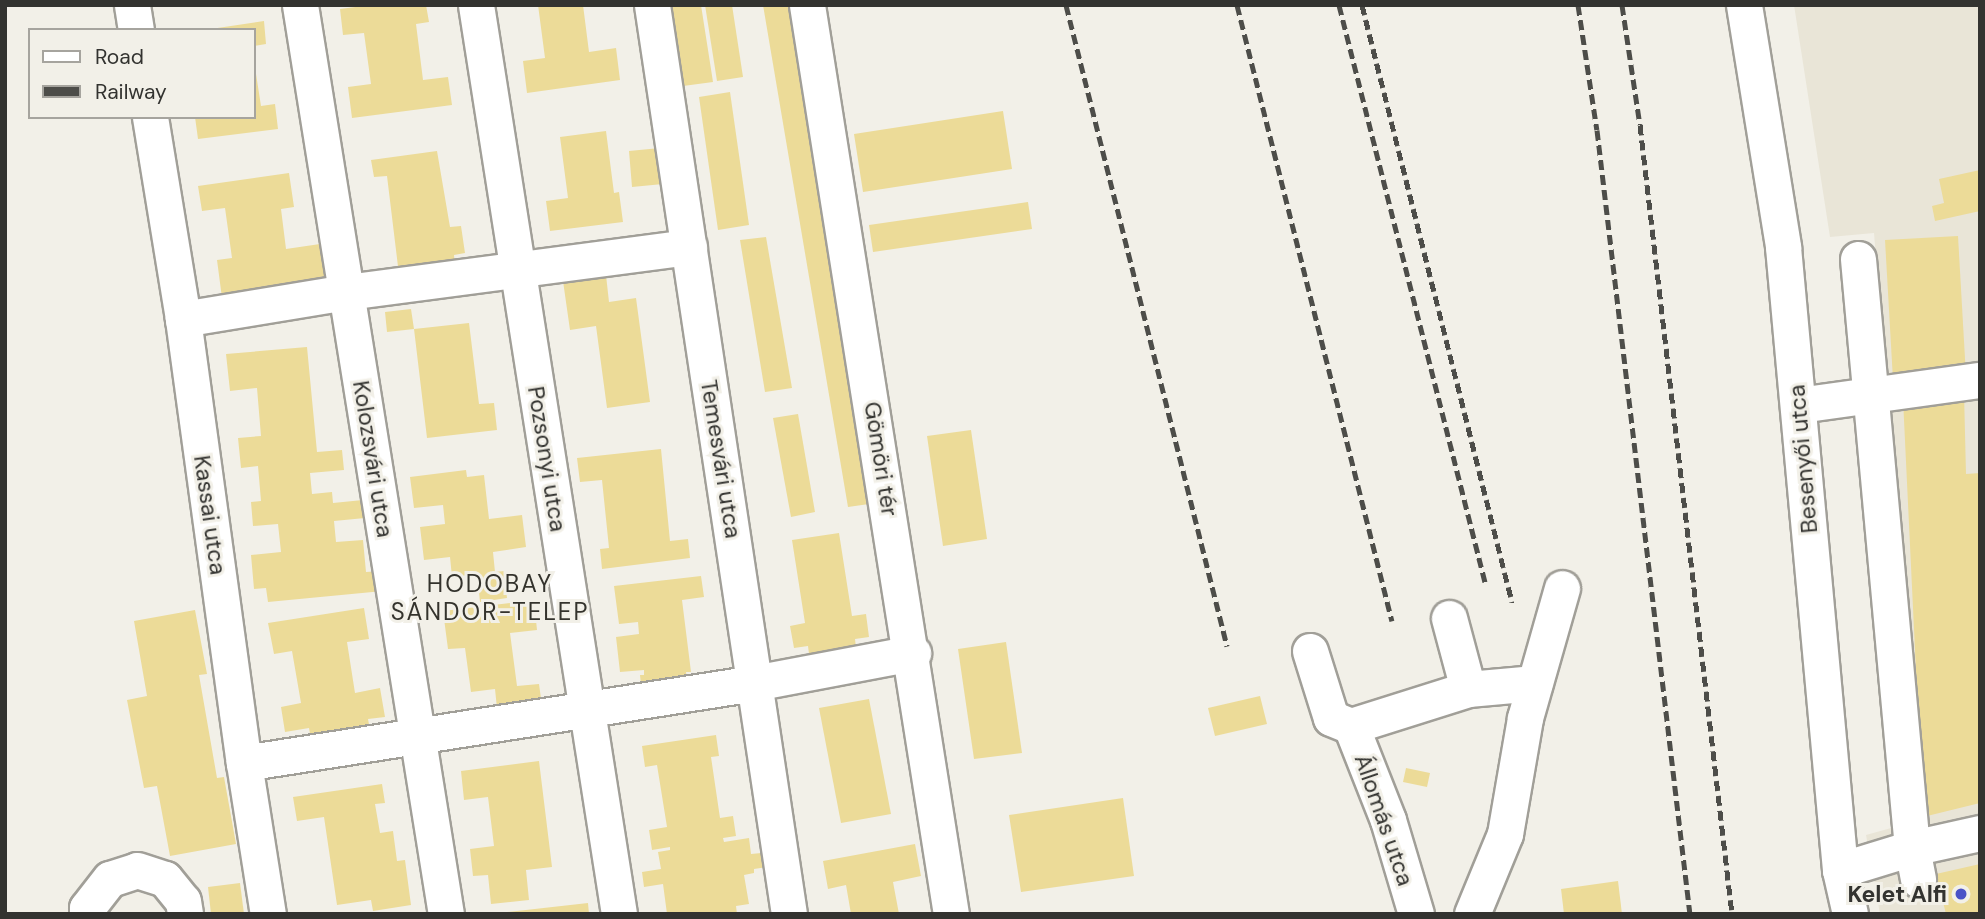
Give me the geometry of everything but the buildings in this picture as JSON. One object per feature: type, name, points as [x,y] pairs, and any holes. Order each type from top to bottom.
[{"type":"street","points":[[132,5],[136,28]]},
{"type":"street","name":"Kolozsvári utca","points":[[300,5],[446,914]]},
{"type":"street","name":"Pozsonyi utca","points":[[476,5],[619,914]]},
{"type":"street","name":"Temesvári utca","points":[[652,5],[789,914]]},
{"type":"street","name":"Gömöri tér","points":[[807,5],[913,653],[951,914]]},
{"type":"street","name":"Besenyői utca","points":[[1744,5],[1783,247],[1840,870],[1850,914]]},
{"type":"street","name":"Kassai utca","points":[[150,119],[183,319],[244,763],[268,914]]},
{"type":"street","points":[[183,319],[346,292],[689,247]]},
{"type":"street","points":[[1858,259],[1915,864]]},
{"type":"street","points":[[1799,405],[1980,380]]},
{"type":"street","points":[[1472,914],[1505,834],[1525,719],[1562,588]]},
{"type":"street","points":[[1449,618],[1468,689]]},
{"type":"street","points":[[1310,652],[1331,718],[1351,726],[1468,689],[1535,683]]},
{"type":"street","points":[[244,763],[586,707],[754,683],[913,653]]},
{"type":"street","name":"Állomás utca","points":[[1351,726],[1388,820],[1416,914]]},
{"type":"street","points":[[1840,870],[1915,864],[1980,833]]},
{"type":"street","points":[[87,914],[86,908],[110,879],[137,870],[165,879],[183,901],[185,914]]},
{"type":"shaded area","points":[[1794,5],[1980,5],[1980,914],[1880,914],[1866,835],[1920,820],[1874,233],[1830,237]]},
{"type":"railway","points":[[1066,5],[1227,646]]},
{"type":"railway","points":[[1237,5],[1392,621]]},
{"type":"railway","points":[[1339,5],[1485,582]]},
{"type":"railway","points":[[1362,5],[1512,602]]},
{"type":"railway","points":[[1578,5],[1597,130],[1690,914]]},
{"type":"railway","points":[[1622,5],[1640,125],[1732,914]]},
{"type":"place","name":"Kelet Alfi","points":[[1961,894]]},
{"type":"district","name":"HODOBAY SÁNDOR-TELEP","points":[[490,598]]}]
